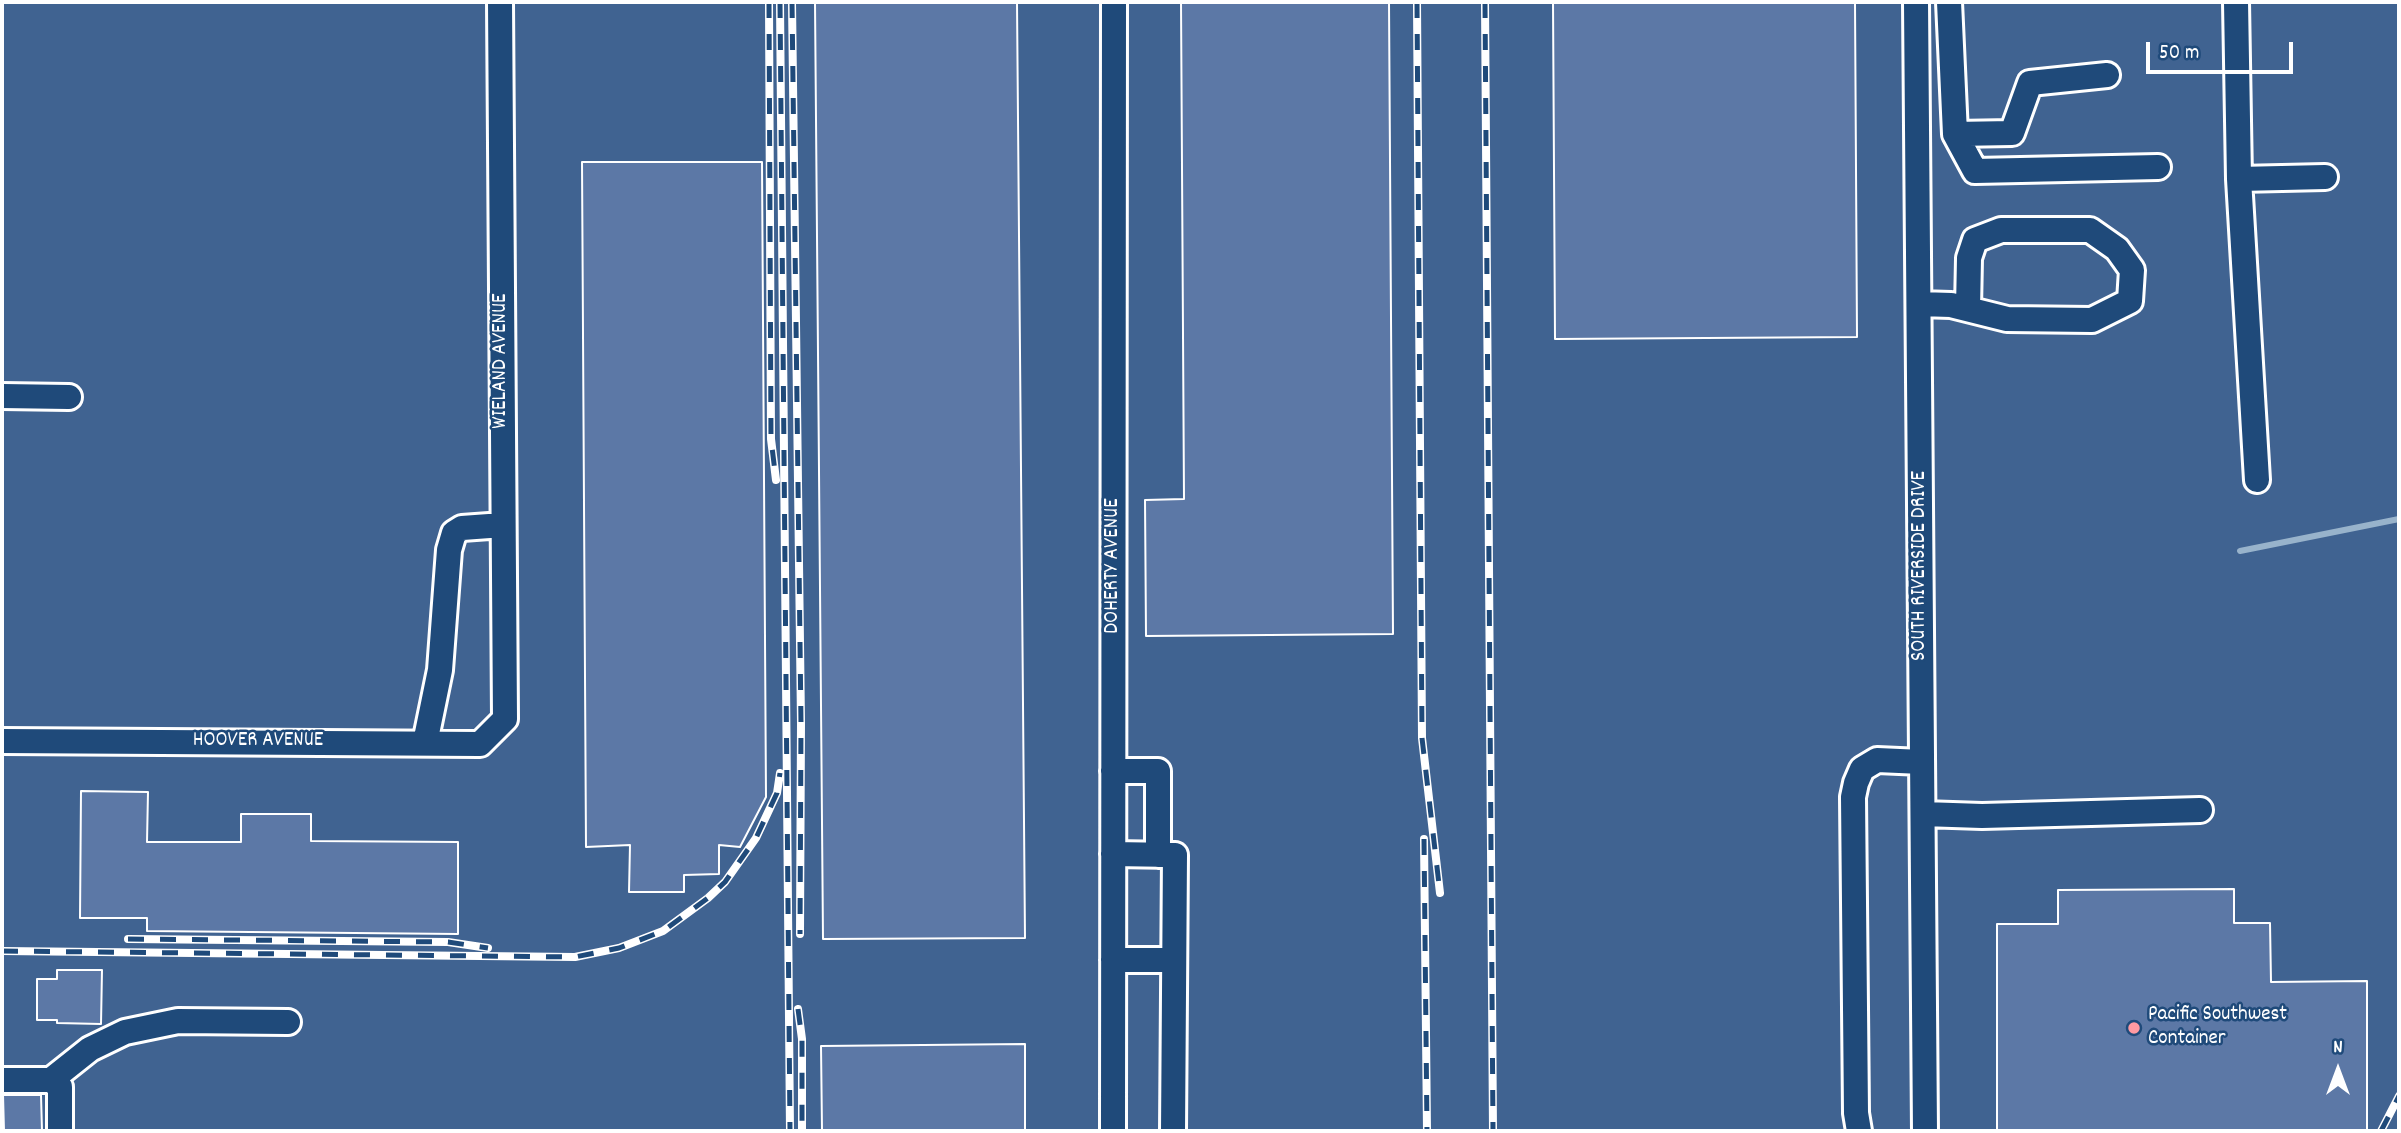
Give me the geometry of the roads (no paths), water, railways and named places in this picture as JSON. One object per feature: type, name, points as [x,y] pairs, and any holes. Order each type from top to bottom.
[{"type":"street","name":"WIELAND AVENUE","points":[[500,2],[505,719]]},
{"type":"street","name":"DOHERTY AVENUE","points":[[1114,2],[1114,1131]]},
{"type":"street","name":"SOUTH RIVERSIDE DRIVE","points":[[1916,2],[1925,1131]]},
{"type":"street","points":[[1949,2],[1955,134],[1975,171],[2158,167]]},
{"type":"street","points":[[2236,2],[2239,179],[2257,480]]},
{"type":"street","points":[[1955,134],[2012,133],[2030,83],[2107,75]]},
{"type":"street","points":[[2239,179],[2325,177]]},
{"type":"street","points":[[1919,304],[1951,304],[1968,309],[2007,318],[2092,320],[2130,301],[2132,270],[2117,250],[2090,230],[2001,230],[1975,240],[1969,258],[1968,309]]},
{"type":"street","points":[[2,396],[69,397]]},
{"type":"street","points":[[425,743],[440,670],[449,550],[454,533],[463,528],[503,525]]},
{"type":"street","name":"HOOVER AVENUE","points":[[2,740],[480,744],[505,719]]},
{"type":"street","points":[[1858,1131],[1854,789],[1862,769],[1877,760],[1922,762]]},
{"type":"street","points":[[1114,771],[1158,771],[1158,855]]},
{"type":"street","points":[[1923,814],[1982,816],[2200,810]]},
{"type":"street","points":[[1114,854],[1175,855],[1173,1131]]},
{"type":"street","points":[[1114,960],[1174,960]]},
{"type":"street","points":[[51,1080],[90,1049],[125,1032],[178,1021],[288,1022]]},
{"type":"street","points":[[2,1080],[51,1080],[60,1087],[60,1131]]},
{"type":"waterway","points":[[2240,551],[2399,519]]},
{"type":"railway","points":[[769,2],[771,439],[776,480]]},
{"type":"railway","points":[[780,2],[790,1131]]},
{"type":"railway","points":[[792,2],[801,723],[800,934]]},
{"type":"railway","points":[[1417,2],[1422,738],[1440,893]]},
{"type":"railway","points":[[1485,2],[1493,1131]]},
{"type":"railway","points":[[2,951],[575,957],[619,948],[663,931],[725,882],[756,838],[777,793],[780,773]]},
{"type":"railway","points":[[1424,839],[1427,1131]]},
{"type":"railway","points":[[128,939],[448,942],[488,948]]},
{"type":"railway","points":[[798,1009],[802,1039],[802,1131]]},
{"type":"railway","points":[[2381,1131],[2399,1096]]},
{"type":"place","name":"Pacific Southwest Container","points":[[2134,1028]]}]
